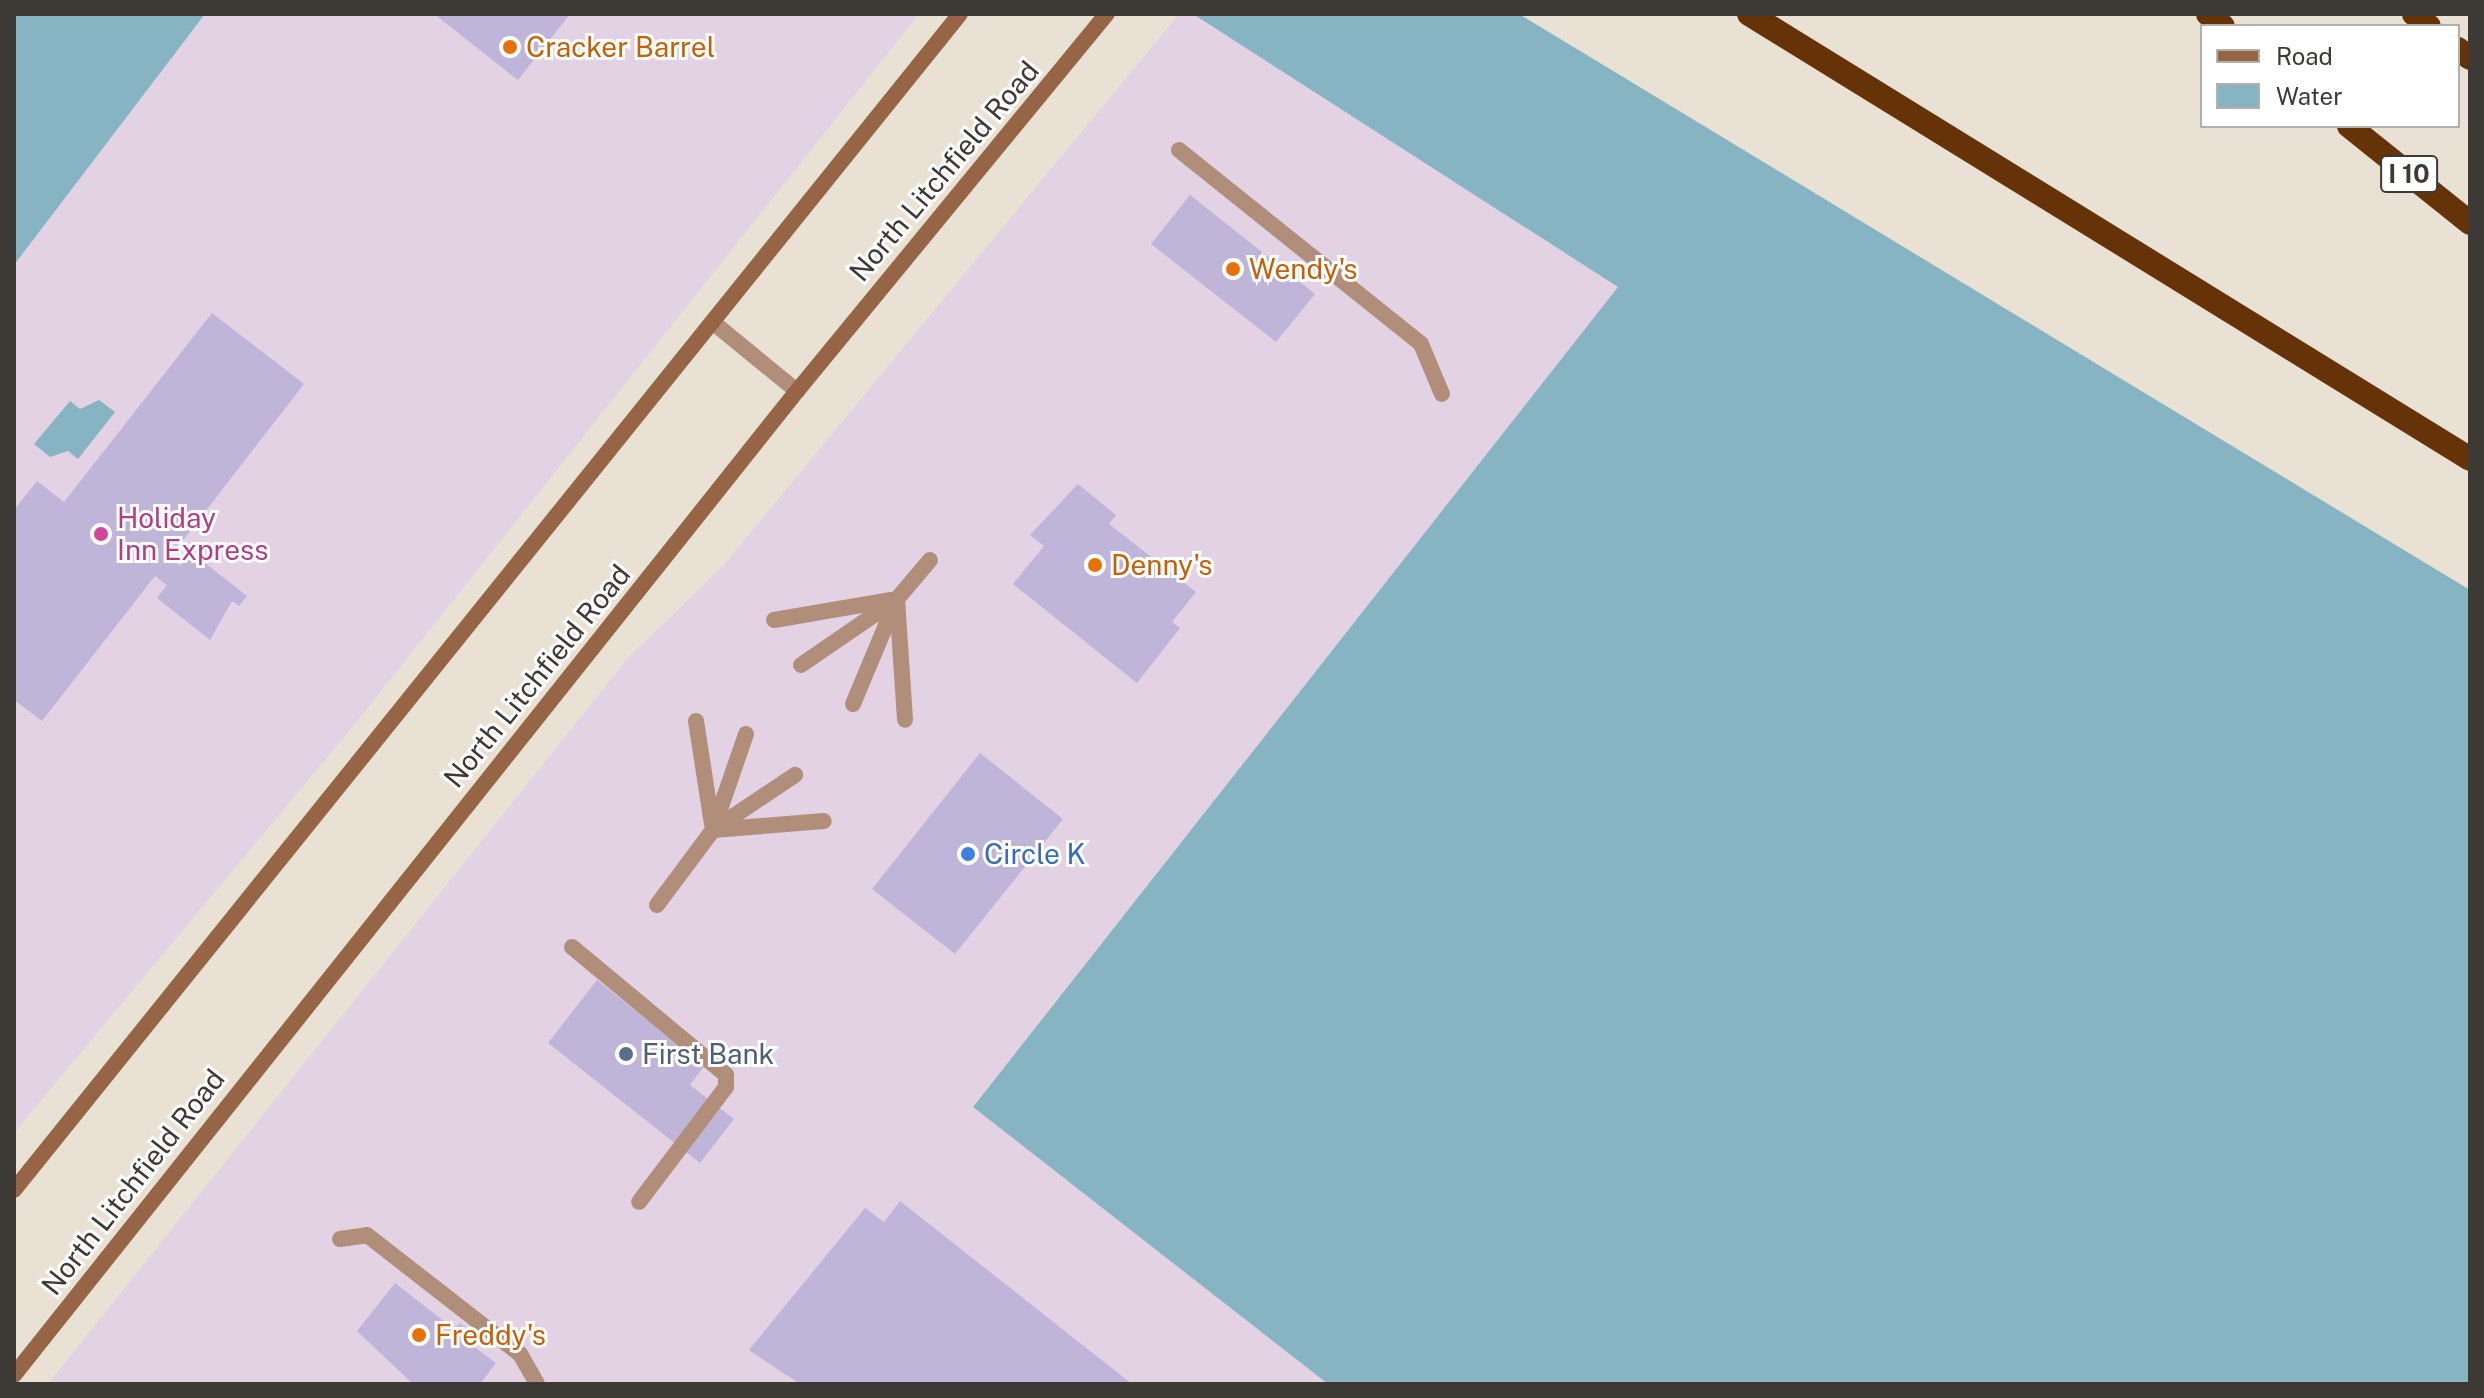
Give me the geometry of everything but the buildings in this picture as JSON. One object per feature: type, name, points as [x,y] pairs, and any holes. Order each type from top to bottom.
[{"type":"highway","points":[[1749,14],[2470,459]]},
{"type":"highway","name":"I 10","points":[[2351,128],[2470,223]]},
{"type":"main road","points":[[14,1190],[715,324],[960,14]]},
{"type":"main road","name":"North Litchfield Road","points":[[14,1375],[797,391],[1107,14]]},
{"type":"lane","points":[[1179,150],[1421,344],[1442,394]]},
{"type":"lane","points":[[715,324],[797,391]]},
{"type":"lane","points":[[801,665],[897,599],[930,560]]},
{"type":"lane","points":[[774,620],[897,599]]},
{"type":"lane","points":[[853,704],[897,599]]},
{"type":"lane","points":[[897,599],[905,720]]},
{"type":"lane","points":[[696,721],[713,830]]},
{"type":"lane","points":[[657,905],[713,830],[746,734]]},
{"type":"lane","points":[[713,830],[795,775]]},
{"type":"lane","points":[[713,830],[824,821]]},
{"type":"lane","points":[[572,947],[726,1075],[726,1087],[639,1202]]},
{"type":"lane","points":[[340,1239],[367,1235],[520,1354],[537,1384]]},
{"type":"shaded area","points":[[205,14],[919,14],[355,724],[14,1133],[14,265]]},
{"type":"shaded area","points":[[1179,14],[1193,14],[1618,287],[973,1106],[1328,1384],[48,1384],[627,659],[723,566]]},
{"type":"water","points":[[14,14],[205,14],[14,265]]},
{"type":"water","points":[[1193,14],[1519,14],[2470,590],[2470,1384],[1328,1384],[973,1107],[1618,287]]},
{"type":"water","points":[[99,400],[115,412],[78,459],[68,451],[50,457],[34,444],[70,401],[80,409]]},
{"type":"place","name":"Cracker Barrel","points":[[510,47]]},
{"type":"place","name":"Wendy's","points":[[1233,269]]},
{"type":"place","name":"Holiday Inn Express","points":[[101,534]]},
{"type":"place","name":"Denny's","points":[[1095,565]]},
{"type":"place","name":"Circle K","points":[[968,854]]},
{"type":"place","name":"First Bank","points":[[626,1054]]},
{"type":"place","name":"Freddy's","points":[[419,1335]]}]
